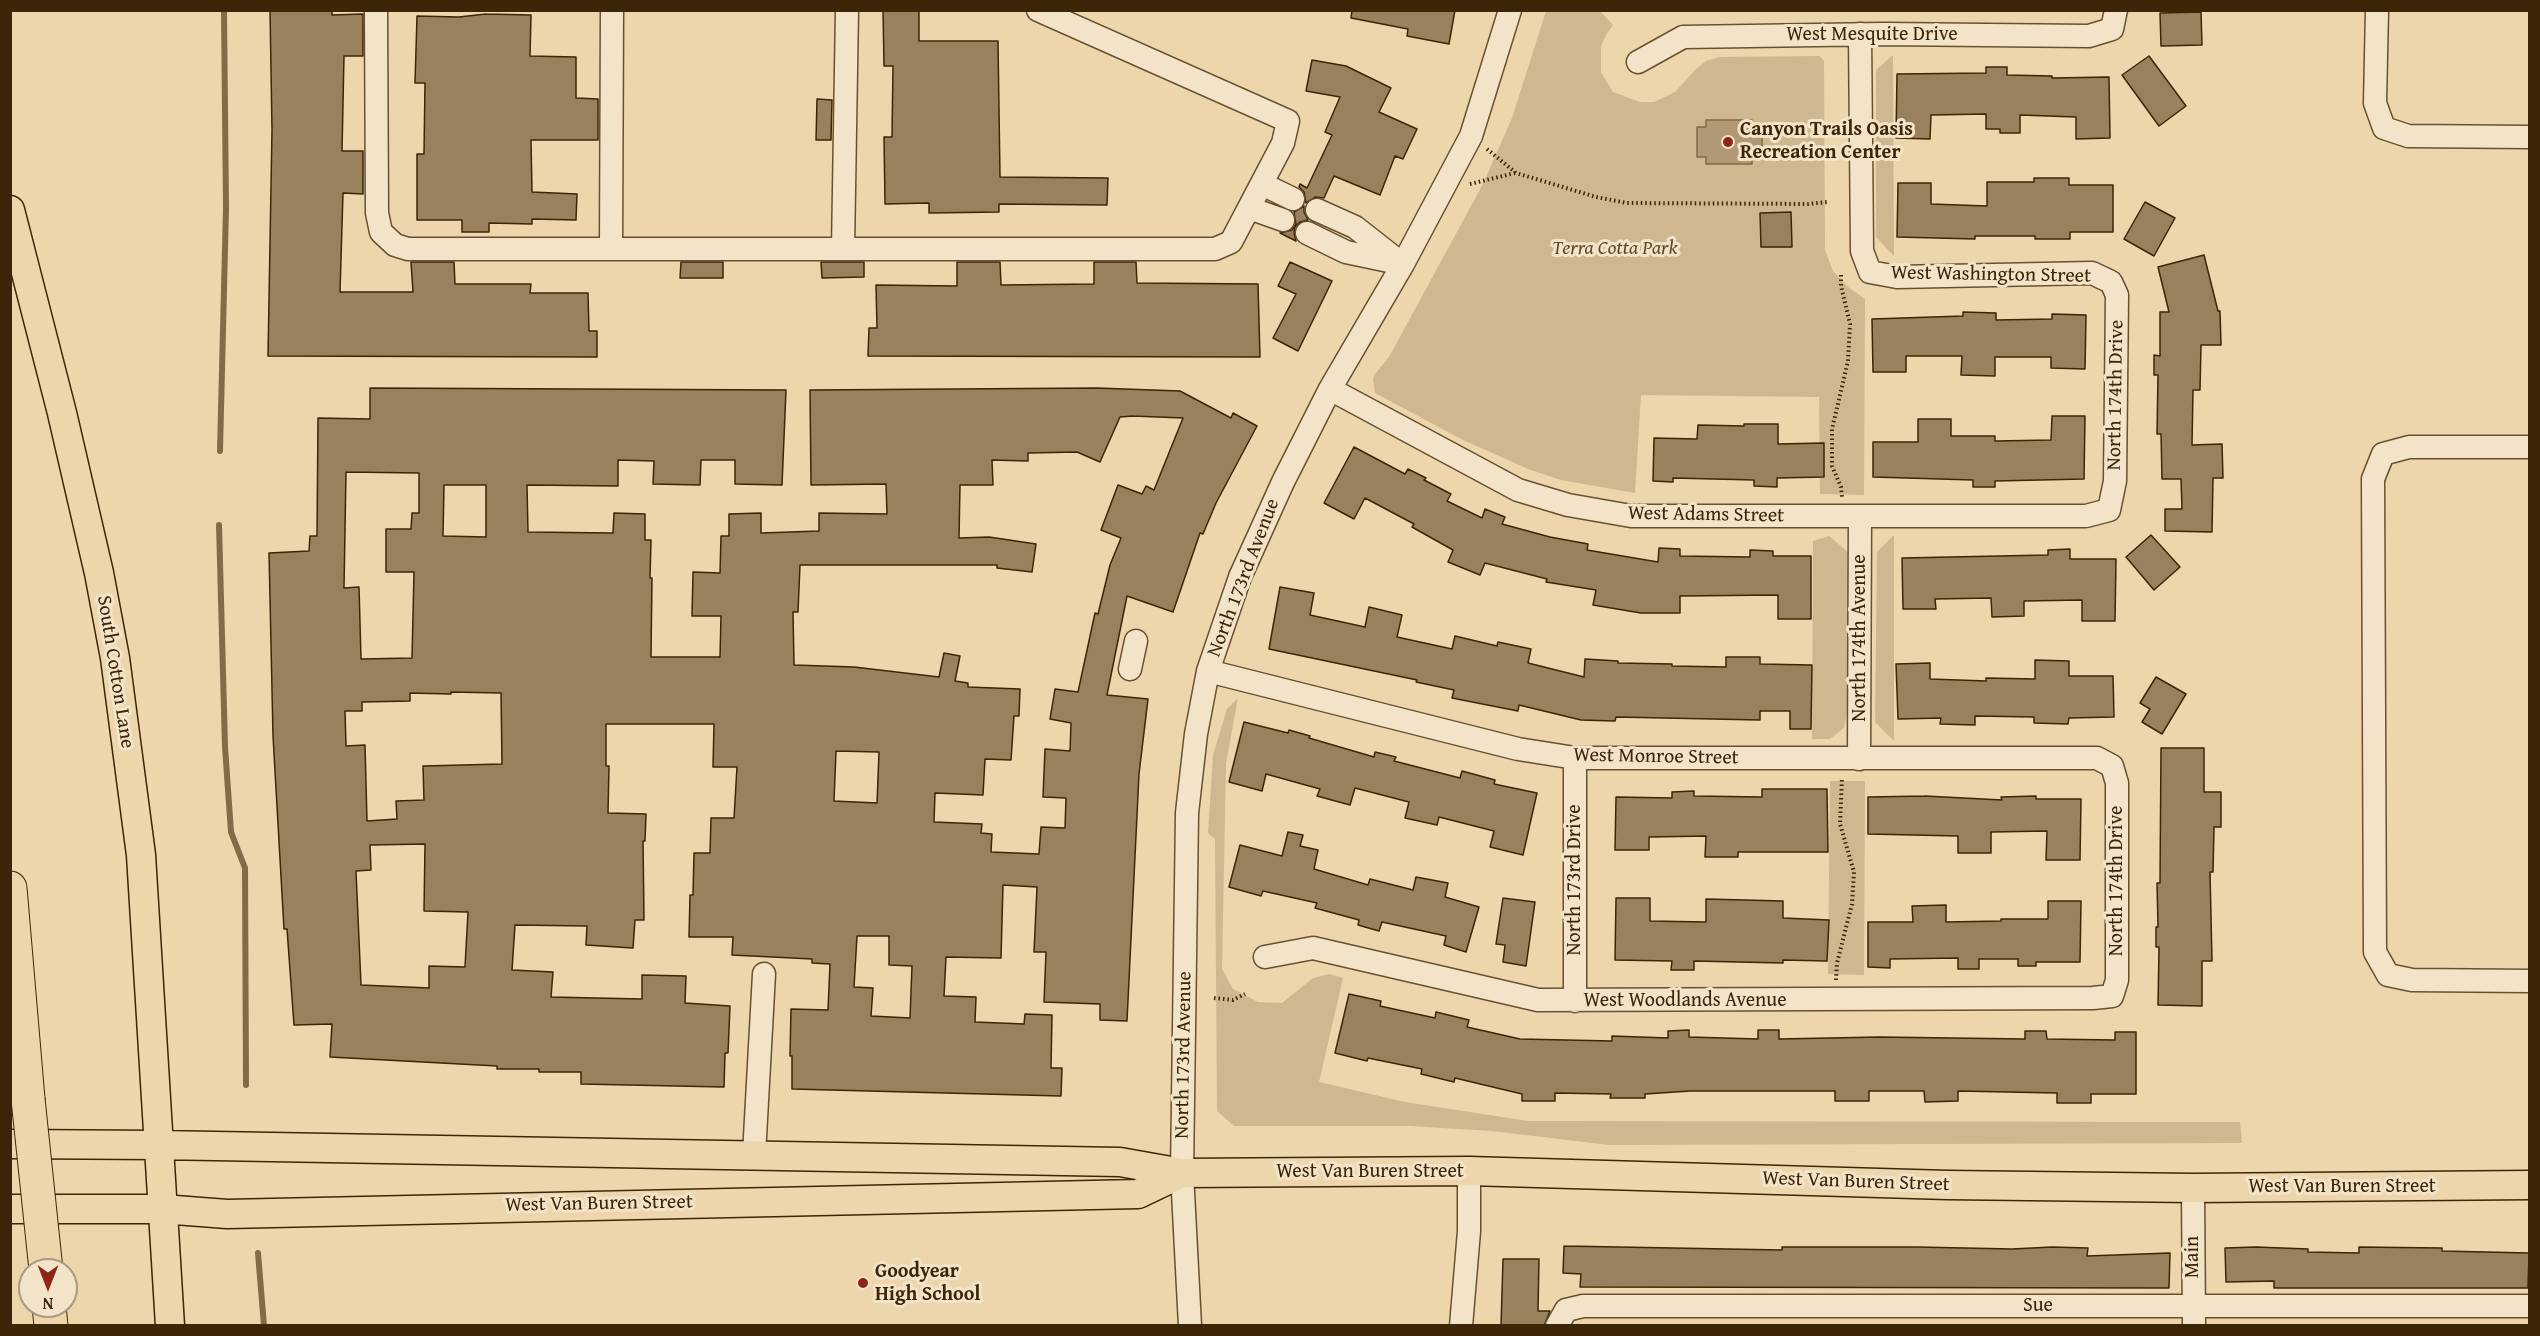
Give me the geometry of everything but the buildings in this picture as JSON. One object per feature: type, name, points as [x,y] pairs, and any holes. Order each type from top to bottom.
[{"type":"highway","points":[[10,888],[28,1099],[45,1258]]},
{"type":"main road","name":"South Cotton Lane","points":[[10,210],[70,447],[99,573],[115,658],[141,855],[170,1326]]},
{"type":"main road","name":"West Van Buren Street","points":[[10,1144],[1120,1162],[1182,1173],[1469,1171],[1948,1185],[2193,1188],[2529,1185]]},
{"type":"main road","name":"West Van Buren Street","points":[[10,1209],[162,1209],[227,1214],[1138,1194],[1182,1173]]},
{"type":"street","points":[[376,10],[377,213],[381,232],[395,245],[408,249],[1215,249],[1232,242],[1283,143],[1288,121],[1038,10]]},
{"type":"street","points":[[611,249],[612,10]]},
{"type":"street","points":[[843,249],[847,10]]},
{"type":"street","name":"North 173rd Avenue","points":[[1191,1326],[1182,1173],[1187,813],[1196,734],[1208,671],[1240,577],[1283,482],[1330,389],[1403,264],[1470,136],[1491,79],[1510,10]]},
{"type":"street","points":[[2377,10],[2375,103],[2384,128],[2408,136],[2529,137]]},
{"type":"street","name":"West Mesquite Drive","points":[[1638,62],[1683,37],[1860,34],[2089,36],[2114,20]]},
{"type":"street","name":"West Washington Street","points":[[1860,34],[1862,251],[1870,272],[1897,277],[2092,273],[2111,282]]},
{"type":"street","points":[[1262,183],[1293,199]]},
{"type":"street","points":[[1249,208],[1283,220]]},
{"type":"street","points":[[1317,210],[1354,227],[1403,264]]},
{"type":"street","points":[[1307,233],[1346,252],[1403,264]]},
{"type":"street","name":"North 174th Drive","points":[[2109,510],[2115,481],[2117,295],[2111,282]]},
{"type":"street","name":"West Adams Street","points":[[1330,389],[1518,490],[1568,505],[1631,516],[2086,516],[2109,510]]},
{"type":"street","points":[[2529,447],[2409,447],[2383,454],[2373,479],[2373,502],[2375,952],[2388,975],[2412,980],[2529,981]]},
{"type":"street","name":"North 174th Avenue","points":[[1859,759],[1860,517]]},
{"type":"street","points":[[1130,669],[1136,641]]},
{"type":"street","name":"West Monroe Street","points":[[1208,671],[1518,749],[1575,758],[2097,758],[2112,766]]},
{"type":"street","name":"North 173rd Drive","points":[[1575,758],[1575,1001]]},
{"type":"street","name":"North 174th Drive","points":[[2112,766],[2117,783],[2117,980],[2112,996]]},
{"type":"street","name":"West Woodlands Avenue","points":[[1265,957],[1313,948],[1538,1000],[1836,1000],[2112,996]]},
{"type":"street","points":[[754,1155],[764,974]]},
{"type":"street","points":[[1461,1326],[1469,1231],[1469,1171]]},
{"type":"street","name":"Main","points":[[2193,1188],[2194,1316]]},
{"type":"street","name":"Sue","points":[[1557,1326],[1566,1310],[1583,1306],[2194,1316],[2529,1306]]},
{"type":"path","points":[[1470,136],[1516,173],[1596,197],[1627,203],[1808,204],[1827,202]]},
{"type":"path","points":[[1444,189],[1516,173]]},
{"type":"path","points":[[1840,275],[1850,324],[1848,361],[1832,429],[1832,466],[1842,497]]},
{"type":"path","points":[[1836,1000],[1837,963],[1852,904],[1854,872],[1840,824],[1842,778]]},
{"type":"path","points":[[1214,998],[1233,1000],[1245,994]]},
{"type":"green space","name":"Terra Cotta Park","points":[[1546,11],[1600,11],[1613,25],[1601,46],[1601,72],[1613,92],[1640,102],[1654,102],[1675,92],[1706,61],[1720,57],[1820,56],[1824,61],[1825,250],[1833,271],[1848,287],[1865,299],[1864,495],[1820,494],[1819,397],[1641,395],[1635,493],[1561,480],[1528,469],[1463,440],[1375,393],[1373,379],[1375,374],[1389,357],[1483,184],[1512,118]]},
{"type":"green space","points":[[1893,55],[1894,256],[1876,237],[1876,70]]},
{"type":"green space","points":[[1894,535],[1894,741],[1875,722],[1877,552]]},
{"type":"green space","points":[[1829,536],[1848,552],[1848,710],[1844,728],[1830,739],[1812,739],[1813,541]]},
{"type":"green space","points":[[1238,698],[1226,763],[1222,969],[1233,989],[1258,1002],[1282,1003],[1313,978],[1329,974],[1343,978],[1319,1082],[1405,1102],[1528,1121],[2240,1122],[2242,1143],[1609,1145],[1492,1131],[1410,1126],[1234,1126],[1217,1111],[1215,839],[1208,833],[1213,755],[1227,709]]},
{"type":"green space","points":[[1830,781],[1865,781],[1864,975],[1828,974]]},
{"type":"shaded area","points":[[1706,120],[1752,120],[1752,127],[1762,127],[1762,157],[1752,157],[1752,164],[1706,164],[1706,157],[1697,157],[1697,127],[1706,127]]},
{"type":"waterway","points":[[220,451],[226,208],[224,10]]},
{"type":"waterway","points":[[219,525],[225,747],[231,832],[245,868],[246,1085]]},
{"type":"waterway","points":[[258,1253],[264,1326]]},
{"type":"place","name":"Canyon Trails Oasis Recreation Center","points":[[1728,142]]},
{"type":"place","name":"Goodyear High School","points":[[863,1283]]}]
